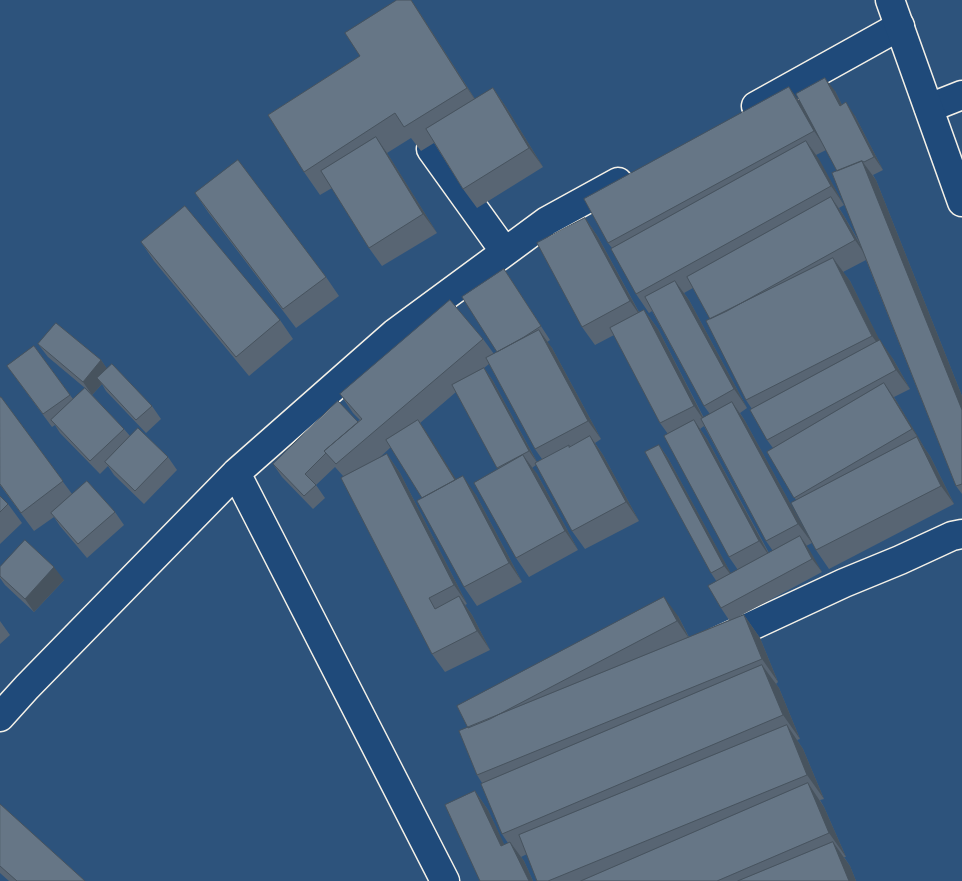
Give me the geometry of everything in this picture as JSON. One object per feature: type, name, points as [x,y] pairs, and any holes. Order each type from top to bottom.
[{"type":"street","points":[[890,0],[961,194]]},
{"type":"street","points":[[736,117],[900,26]]},
{"type":"street","points":[[929,108],[962,95]]},
{"type":"street","points":[[432,149],[505,252]]},
{"type":"street","points":[[0,717],[236,473],[395,333],[546,221],[641,169]]},
{"type":"street","points":[[236,473],[446,881]]},
{"type":"street","points":[[694,653],[844,583],[952,536],[962,534]]},
{"type":"building","points":[[397,0],[411,0],[467,88],[404,127],[395,113],[304,172],[268,115],[360,56],[345,33]]},
{"type":"building","points":[[825,78],[840,106],[846,102],[874,157],[837,171],[796,94]]},
{"type":"building","points":[[789,87],[814,131],[608,243],[584,199]]},
{"type":"building","points":[[493,88],[529,148],[463,189],[426,129]]},
{"type":"building","points":[[376,137],[423,214],[369,248],[321,171]]},
{"type":"building","points":[[806,141],[831,186],[636,294],[611,249]]},
{"type":"building","points":[[238,160],[326,277],[283,309],[195,193]]},
{"type":"building","points":[[862,161],[962,410],[962,484],[956,486],[832,173]]},
{"type":"building","points":[[831,197],[855,240],[710,319],[687,277]]},
{"type":"building","points":[[185,206],[280,320],[236,357],[141,242]]},
{"type":"building","points":[[585,218],[630,301],[582,327],[537,243]]},
{"type":"building","points":[[833,258],[872,336],[746,400],[706,321]]},
{"type":"building","points":[[504,269],[541,326],[497,352],[462,297]]},
{"type":"building","points":[[675,281],[734,389],[704,406],[645,297]]},
{"type":"building","points":[[450,300],[483,339],[336,464],[324,451],[362,419],[340,394]]},
{"type":"building","points":[[644,310],[694,406],[660,423],[610,328]]},
{"type":"building","points":[[56,323],[101,360],[83,382],[38,344]]},
{"type":"building","points":[[539,330],[588,421],[535,449],[486,358]]},
{"type":"building","points":[[880,340],[896,370],[767,440],[750,410]]},
{"type":"building","points":[[34,346],[70,395],[43,414],[7,366]]},
{"type":"building","points":[[112,364],[152,406],[136,420],[97,378]]},
{"type":"building","points":[[484,368],[529,451],[497,468],[452,385]]},
{"type":"building","points":[[884,383],[912,429],[794,498],[767,452]]},
{"type":"building","points":[[85,388],[124,429],[90,461],[51,420]]},
{"type":"building","points":[[0,397],[63,481],[21,513],[0,484]]},
{"type":"building","points":[[338,401],[358,422],[324,451],[326,453],[305,474],[316,485],[304,496],[273,464]]},
{"type":"building","points":[[732,402],[798,524],[766,541],[701,419]]},
{"type":"building","points":[[418,420],[455,480],[422,498],[386,440]]},
{"type":"building","points":[[694,420],[759,541],[729,557],[664,436]]},
{"type":"building","points":[[138,428],[168,457],[135,491],[105,462]]},
{"type":"building","points":[[590,436],[626,502],[572,531],[535,463]]},
{"type":"building","points":[[917,437],[941,486],[816,550],[791,503]]},
{"type":"building","points":[[659,445],[724,566],[711,573],[645,452]]},
{"type":"building","points":[[387,454],[454,585],[429,598],[435,609],[459,596],[477,631],[432,654],[341,478]]},
{"type":"building","points":[[523,455],[565,531],[516,558],[474,483]]},
{"type":"building","points":[[463,476],[509,563],[464,587],[417,501]]},
{"type":"building","points":[[87,481],[115,512],[78,544],[51,513]]},
{"type":"building","points":[[0,496],[8,504],[0,512]]},
{"type":"building","points":[[800,536],[812,559],[721,608],[708,586]]},
{"type":"building","points":[[25,540],[54,567],[25,599],[0,576],[0,567]]},
{"type":"building","points":[[664,597],[677,621],[490,719],[468,728],[457,706]]},
{"type":"building","points":[[744,615],[762,659],[477,775],[459,731]]},
{"type":"building","points":[[762,665],[783,715],[502,834],[481,784]]},
{"type":"building","points":[[787,725],[807,775],[548,881],[537,881],[519,835]]},
{"type":"building","points":[[808,783],[829,833],[717,881],[581,881]]},
{"type":"building","points":[[475,791],[501,846],[510,842],[529,881],[480,881],[445,805]]},
{"type":"building","points":[[0,804],[85,881],[17,881],[0,866]]},
{"type":"building","points":[[833,842],[849,881],[738,881]]}]
